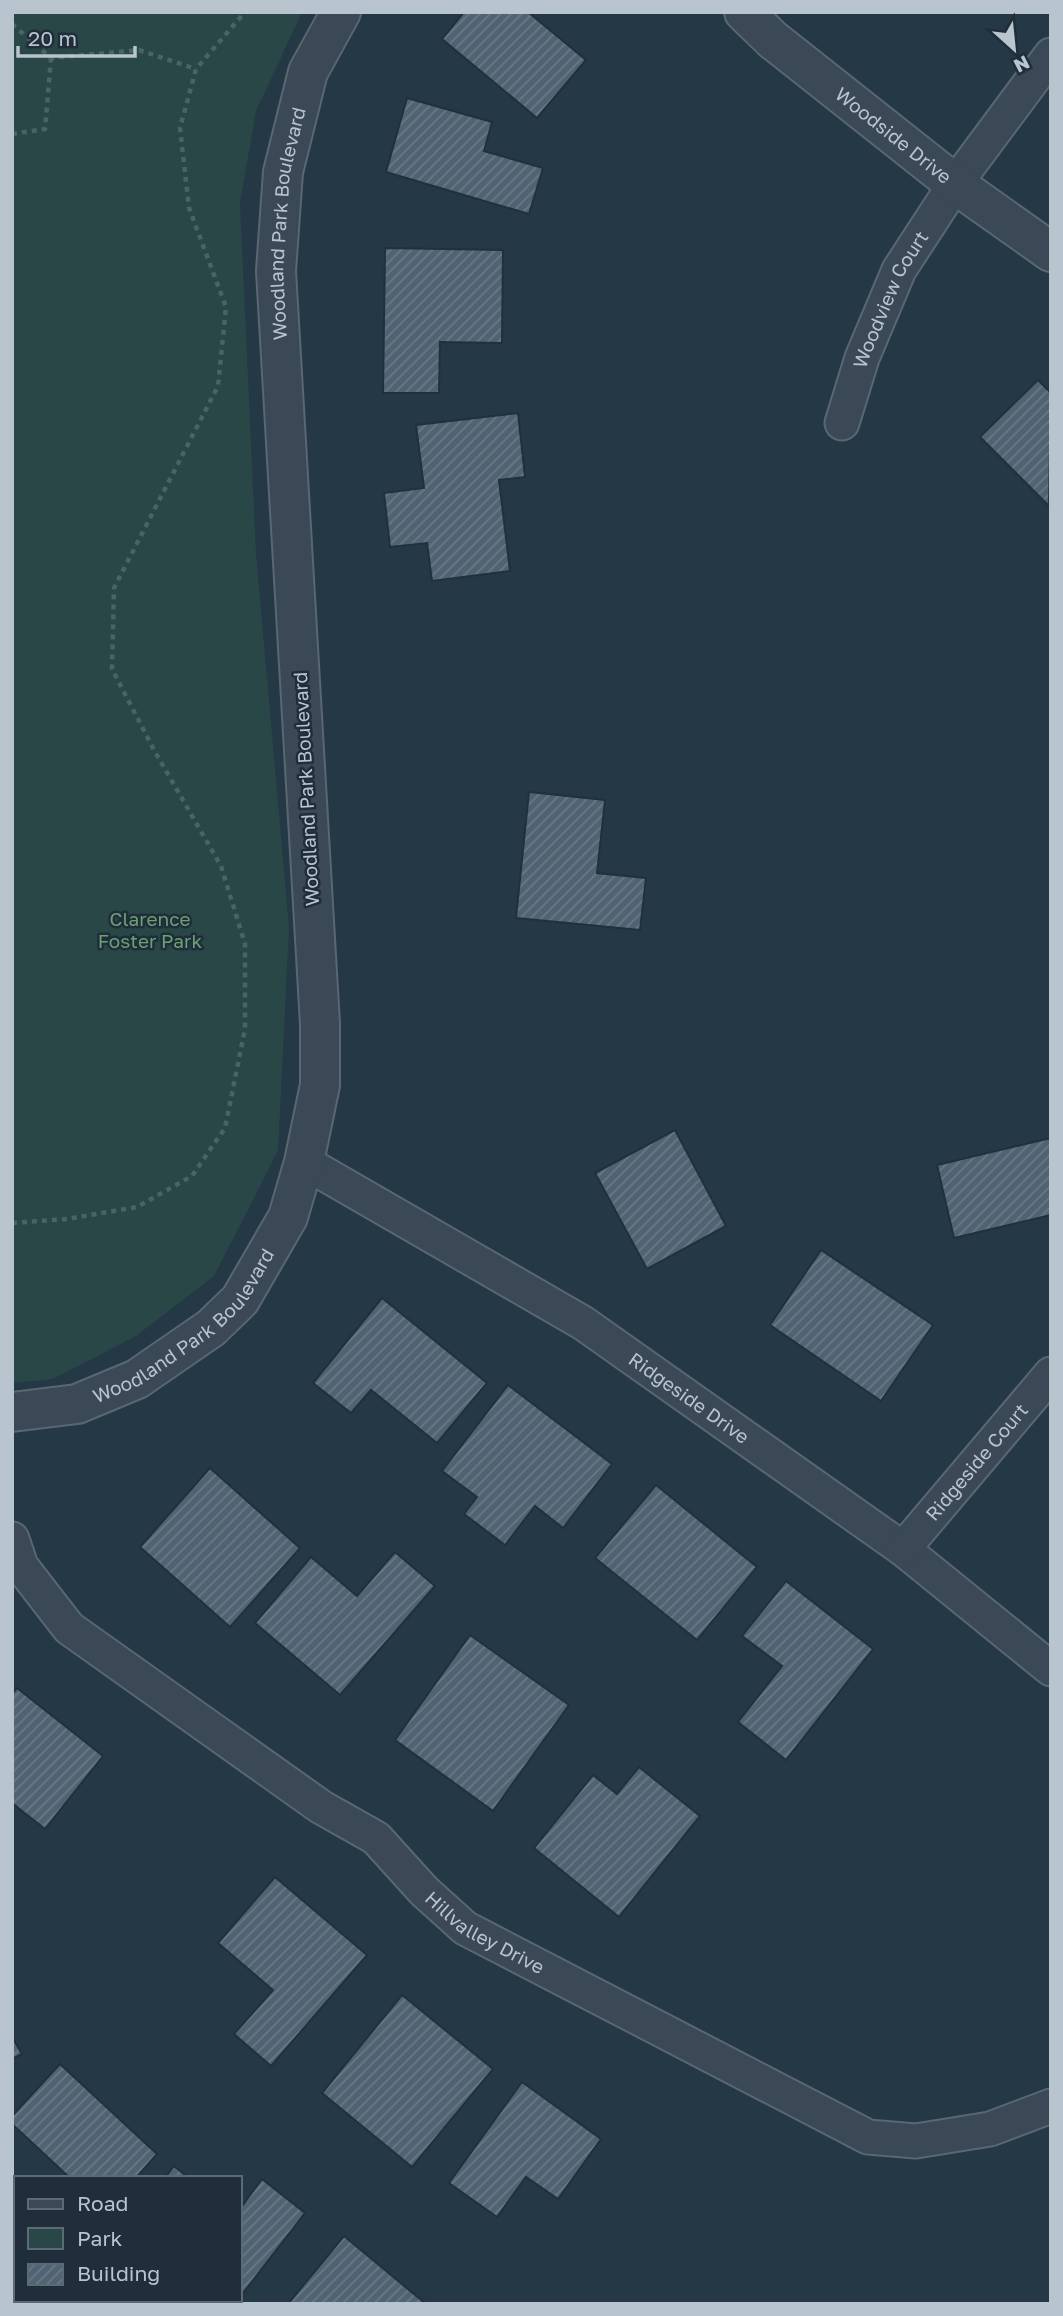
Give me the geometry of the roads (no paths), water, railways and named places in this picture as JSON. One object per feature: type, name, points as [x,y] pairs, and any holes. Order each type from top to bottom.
[{"type":"street","name":"Woodland Park Boulevard","points":[[12,1412],[78,1404],[137,1378],[211,1328],[240,1300],[288,1217],[304,1162],[320,1085],[320,1024],[276,271],[283,172],[308,72],[341,12]]},
{"type":"street","name":"Woodside Drive","points":[[744,12],[773,40],[955,184],[1051,252]]},
{"type":"street","name":"Woodview Court","points":[[842,423],[862,358],[899,270],[955,184],[1051,55]]},
{"type":"street","name":"Ridgeside Drive","points":[[304,1162],[583,1323],[903,1549],[1051,1669]]},
{"type":"street","name":"Ridgeside Court","points":[[903,1549],[1051,1374]]},
{"type":"street","name":"Hillvalley Drive","points":[[12,1539],[21,1566],[69,1628],[321,1807],[376,1838],[424,1891],[466,1928],[868,2137],[916,2141],[990,2129],[1051,2106]]},
{"type":"park label","name":"Clarence Foster Park","points":[[150,930]]}]
